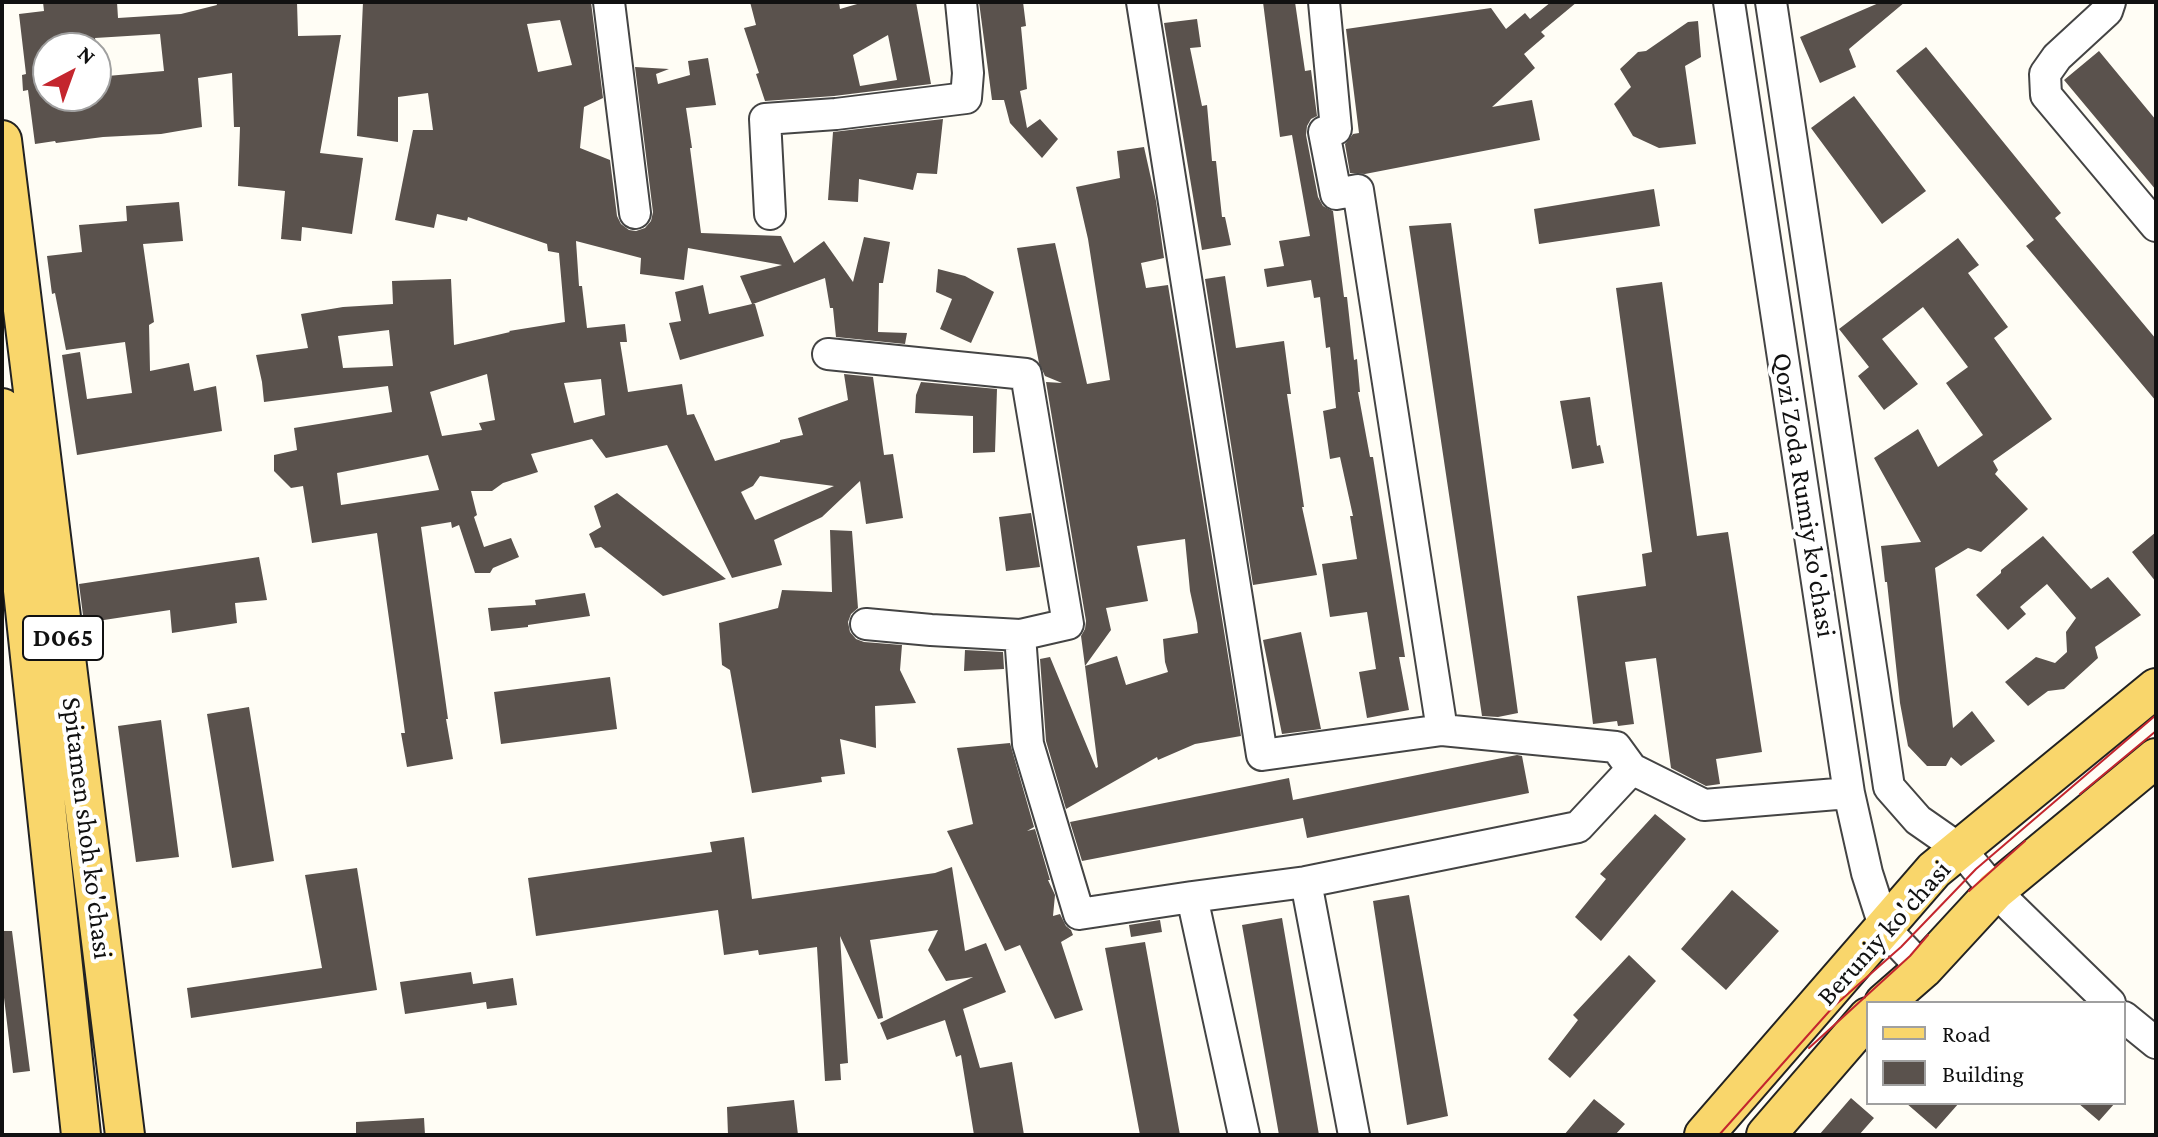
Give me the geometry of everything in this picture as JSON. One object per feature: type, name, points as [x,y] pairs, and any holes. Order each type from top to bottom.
[{"type":"main road","name":"Spitamen shoh ko'chasi","points":[[2,140],[125,1135]]},
{"type":"main road","name":"Spitamen shoh ko'chasi","points":[[2,408],[81,1135]]},
{"type":"main road","name":"Beruniy ko'chasi","points":[[1704,1135],[1934,870],[2156,688]]},
{"type":"main road","name":"Beruniy ko'chasi","points":[[1886,1001],[1923,969],[1995,891],[2156,758]]},
{"type":"main road","name":"Beruniy ko'chasi","points":[[1766,1135],[1866,1019]]},
{"type":"street","points":[[609,2],[635,213]]},
{"type":"street","points":[[770,214],[765,119],[836,114],[966,98],[968,73],[961,2]]},
{"type":"street","points":[[1142,2],[1262,755],[1442,730],[1616,747],[1632,769],[1704,805],[1849,793]]},
{"type":"street","points":[[1324,2],[1336,129],[1324,132],[1336,194],[1358,190],[1442,730]]},
{"type":"street","name":"Qozi Zoda Rumiy ko'chasi","points":[[1729,2],[1849,793],[1867,873],[1885,929],[1923,969]]},
{"type":"street","name":"Qozi Zoda Rumiy ko'chasi","points":[[1771,2],[1889,787],[1918,820],[1961,850],[1995,891],[2108,1001]]},
{"type":"street","points":[[2110,2],[2107,11],[2057,57],[2045,74],[2046,95],[2156,226]]},
{"type":"street","points":[[828,354],[1026,374],[1068,624],[1020,635],[866,624]]},
{"type":"street","points":[[1020,635],[1028,744],[1079,914],[1306,882],[1578,827],[1632,769]]},
{"type":"street","points":[[1306,882],[1354,1135]]},
{"type":"street","points":[[1192,897],[1244,1135]]},
{"type":"street","points":[[2126,1019],[2156,1043]]},
{"type":"building","points":[[43,2],[117,2],[118,18],[181,14],[217,5],[216,2],[297,2],[298,36],[341,35],[320,153],[363,158],[352,234],[302,227],[301,241],[281,239],[285,191],[238,186],[240,127],[234,127],[232,73],[198,78],[202,127],[161,134],[35,144],[28,90],[23,91],[22,75],[26,74],[19,14],[44,11]]},
{"type":"building","points":[[363,2],[591,2],[603,98],[584,107],[580,148],[610,160],[617,216],[621,224],[636,231],[645,228],[653,212],[635,67],[669,69],[656,74],[658,84],[690,75],[688,61],[708,58],[716,105],[686,108],[701,233],[781,236],[794,263],[824,241],[853,282],[864,237],[890,242],[883,283],[879,283],[878,332],[907,333],[905,344],[836,337],[825,278],[753,304],[764,336],[680,360],[669,323],[681,321],[675,292],[703,285],[709,314],[752,304],[740,276],[782,265],[688,248],[684,280],[640,274],[641,258],[576,241],[579,286],[582,286],[587,328],[625,324],[627,342],[620,342],[628,392],[682,384],[687,415],[694,414],[715,461],[803,435],[798,418],[848,400],[844,374],[873,377],[884,455],[893,454],[903,518],[866,524],[860,481],[822,517],[774,540],[782,565],[732,578],[667,445],[606,458],[592,439],[531,454],[538,472],[503,483],[492,491],[471,491],[477,515],[474,517],[484,547],[511,538],[519,557],[493,568],[490,573],[475,573],[459,525],[452,528],[451,522],[421,527],[453,759],[407,767],[377,533],[312,543],[303,486],[291,488],[274,471],[274,455],[297,450],[294,428],[392,412],[388,386],[264,402],[256,355],[308,348],[301,314],[343,307],[393,304],[392,281],[451,279],[454,345],[509,331],[565,322],[559,253],[548,251],[547,244],[468,217],[467,221],[437,214],[434,228],[395,220],[413,130],[433,130],[428,93],[398,97],[398,142],[357,136]],"holes":[[[560,20],[572,65],[538,72],[527,24]],[[389,330],[393,366],[343,368],[338,336]],[[487,374],[495,420],[479,423],[482,430],[442,436],[430,392]],[[601,379],[605,415],[574,423],[564,383]],[[428,455],[439,490],[341,505],[337,473]],[[760,476],[834,486],[755,520],[741,492],[753,486]]]},
{"type":"building","points":[[750,2],[839,2],[840,9],[864,2],[916,2],[931,84],[765,101],[744,28],[756,25]],"holes":[[[888,35],[897,80],[860,86],[853,55]]]},
{"type":"building","points":[[979,2],[1023,2],[1026,26],[1021,27],[1027,89],[1020,91],[1027,128],[1040,119],[1058,139],[1042,158],[1010,123],[1004,100],[992,100]]},
{"type":"building","points":[[1263,2],[1295,2],[1305,71],[1311,70],[1317,116],[1311,119],[1306,135],[1318,197],[1323,206],[1333,211],[1354,360],[1357,359],[1358,392],[1370,457],[1373,457],[1405,657],[1399,657],[1409,710],[1367,718],[1359,672],[1376,669],[1367,612],[1330,617],[1322,564],[1357,559],[1350,516],[1353,516],[1340,457],[1330,459],[1323,411],[1336,408],[1330,347],[1326,348],[1320,297],[1314,298],[1311,280],[1267,287],[1264,269],[1284,266],[1279,241],[1310,236],[1292,135],[1280,137]]},
{"type":"building","points":[[1551,2],[1577,2],[1541,32],[1545,36],[1524,54],[1535,68],[1492,107],[1532,100],[1540,140],[1365,174],[1350,173],[1345,144],[1353,134],[1359,133],[1346,29],[1491,8],[1506,29],[1525,13],[1530,19]]},
{"type":"building","points":[[1881,2],[1905,2],[1849,49],[1856,67],[1820,83],[1800,37]]},
{"type":"building","points":[[1197,19],[1201,47],[1190,48],[1202,106],[1207,105],[1212,161],[1216,161],[1222,217],[1225,217],[1231,245],[1202,250],[1164,23]]},
{"type":"building","points":[[1698,21],[1701,57],[1685,66],[1696,144],[1659,148],[1633,136],[1614,104],[1631,87],[1620,69],[1638,52],[1646,51],[1688,22]]},
{"type":"building","points":[[1926,47],[2061,213],[2055,218],[2156,339],[2156,401],[2026,246],[2034,240],[1896,71]]},
{"type":"building","points":[[2099,51],[2156,120],[2156,190],[2064,80]]},
{"type":"building","points":[[1854,96],[1926,191],[1882,224],[1811,128]]},
{"type":"building","points":[[943,119],[937,174],[917,173],[913,190],[859,179],[858,202],[828,200],[833,132]]},
{"type":"building","points":[[1144,147],[1164,258],[1141,263],[1146,288],[1168,285],[1241,736],[1195,744],[1158,760],[1157,757],[1066,809],[1046,741],[1040,659],[1050,657],[1098,767],[1081,636],[1086,621],[1046,382],[1062,383],[1045,376],[1039,363],[1017,248],[1055,243],[1087,384],[1110,380],[1088,239],[1076,187],[1120,178],[1117,151]],"holes":[[[1185,539],[1198,633],[1163,639],[1168,672],[1126,685],[1117,656],[1085,666],[1111,630],[1106,608],[1148,601],[1137,546]]]},
{"type":"building","points":[[1654,189],[1660,226],[1539,244],[1534,209]]},
{"type":"building","points":[[179,202],[183,241],[143,244],[154,322],[149,325],[150,371],[189,363],[194,391],[216,386],[222,431],[77,455],[62,355],[80,352],[87,399],[132,393],[125,342],[66,350],[55,293],[52,294],[47,256],[82,252],[79,225],[127,221],[126,206]]},
{"type":"building","points":[[1451,223],[1518,713],[1498,717],[1482,716],[1409,226]]},
{"type":"building","points":[[1958,238],[1979,265],[1968,273],[2008,327],[1994,338],[2052,419],[1993,461],[1998,470],[1995,474],[2028,509],[1981,552],[1968,548],[1935,568],[1953,728],[1972,711],[1995,741],[1961,766],[1951,757],[1946,766],[1927,766],[1908,746],[1881,546],[1921,542],[1874,458],[1918,429],[1938,467],[1983,435],[1946,383],[1968,367],[1923,307],[1882,339],[1918,384],[1884,410],[1858,376],[1869,367],[1839,329]]},
{"type":"building","points":[[938,269],[965,276],[994,292],[971,343],[940,329],[952,299],[936,292]]},
{"type":"building","points":[[1225,276],[1236,348],[1284,341],[1291,394],[1287,394],[1302,507],[1317,575],[1253,585],[1205,279]]},
{"type":"building","points":[[1662,282],[1697,536],[1728,532],[1762,752],[1716,759],[1720,784],[1706,786],[1671,768],[1656,658],[1625,662],[1634,724],[1618,726],[1617,721],[1593,724],[1577,596],[1646,586],[1642,554],[1652,552],[1616,288]]},
{"type":"building","points":[[921,382],[997,389],[995,452],[973,453],[973,416],[915,413],[916,395]]},
{"type":"building","points":[[1590,397],[1597,446],[1600,445],[1604,463],[1572,469],[1560,401]]},
{"type":"building","points":[[617,493],[726,579],[663,596],[601,547],[595,548],[589,534],[601,527],[594,506]]},
{"type":"building","points":[[1031,513],[1040,567],[1006,571],[999,517]]},
{"type":"building","points":[[830,530],[852,531],[858,608],[848,622],[850,632],[864,642],[902,645],[900,670],[916,703],[875,706],[876,748],[840,739],[845,774],[821,777],[822,782],[752,793],[730,670],[722,665],[719,623],[778,608],[782,590],[832,592]]},
{"type":"building","points":[[2156,532],[2156,582],[2132,552]]},
{"type":"building","points":[[2043,536],[2091,589],[2108,577],[2141,615],[2095,647],[2098,658],[2064,689],[2048,691],[2028,706],[2005,682],[2036,657],[2055,663],[2067,652],[2066,632],[2076,618],[2047,584],[2020,607],[2026,614],[2008,630],[1976,595]]},
{"type":"building","points":[[259,557],[267,600],[235,603],[237,623],[172,633],[170,610],[84,623],[79,584]]},
{"type":"building","points":[[585,593],[590,616],[491,631],[488,608],[536,605],[535,600]]},
{"type":"building","points":[[1301,632],[1321,729],[1282,734],[1263,640]]},
{"type":"building","points":[[965,650],[1003,652],[1004,669],[964,671]]},
{"type":"building","points":[[610,677],[617,729],[501,744],[494,692]]},
{"type":"building","points":[[249,707],[274,861],[232,868],[207,714]]},
{"type":"building","points":[[161,720],[179,857],[136,862],[118,726]]},
{"type":"building","points":[[1010,743],[1034,827],[1027,831],[1035,829],[1055,895],[1053,916],[1060,914],[1073,935],[1061,942],[1083,1010],[1055,1019],[1020,945],[1005,951],[947,831],[973,824],[957,748]]},
{"type":"building","points":[[1522,756],[1529,793],[1307,838],[1303,818],[1082,861],[1070,822],[1289,778],[1293,800]]},
{"type":"building","points":[[1655,814],[1686,839],[1601,941],[1575,917],[1606,879],[1600,874]]},
{"type":"building","points":[[744,837],[752,899],[935,873],[952,867],[965,951],[986,943],[1006,992],[963,1009],[980,1068],[1012,1062],[1024,1135],[974,1135],[961,1055],[956,1057],[945,1020],[887,1040],[880,1023],[973,977],[946,981],[928,950],[938,930],[870,940],[883,1018],[878,1019],[840,936],[848,1063],[840,1064],[841,1080],[825,1081],[817,947],[759,955],[758,950],[724,955],[718,910],[536,936],[528,878],[712,852],[710,842]]},
{"type":"building","points":[[357,868],[377,990],[191,1018],[187,988],[322,968],[305,875]]},
{"type":"building","points":[[1732,890],[1779,931],[1726,990],[1681,949]]},
{"type":"building","points":[[1409,895],[1448,1116],[1407,1125],[1373,901]]},
{"type":"building","points":[[1282,918],[1319,1135],[1279,1135],[1242,925]]},
{"type":"building","points":[[1160,920],[1162,932],[1131,937],[1129,925]]},
{"type":"building","points":[[2,931],[12,931],[30,1071],[13,1073],[2,981]]},
{"type":"building","points":[[1145,942],[1180,1135],[1140,1135],[1105,948]]},
{"type":"building","points":[[1629,955],[1656,981],[1570,1078],[1548,1059],[1578,1020],[1573,1015]]},
{"type":"building","points":[[471,972],[473,984],[513,978],[517,1005],[487,1009],[486,1002],[405,1014],[400,982]]},
{"type":"building","points":[[1851,1098],[1874,1118],[1859,1135],[1819,1135]]},
{"type":"building","points":[[1594,1099],[1625,1124],[1615,1135],[1564,1135]]},
{"type":"building","points":[[794,1100],[798,1135],[728,1135],[727,1107]]},
{"type":"building","points":[[1908,1105],[1957,1105],[1936,1129]]},
{"type":"building","points":[[2080,1105],[2113,1105],[2099,1121]]},
{"type":"building","points":[[424,1118],[425,1135],[356,1135],[356,1122]]},
{"type":"tram line","points":[[1719,1135],[1833,1007],[1901,947],[1976,869],[2156,715]]},
{"type":"tram line","points":[[2080,794],[2156,731]]},
{"type":"tram line","points":[[1969,891],[2025,841]]},
{"type":"tram line","points":[[1809,1048],[1910,956],[1928,935]]}]
